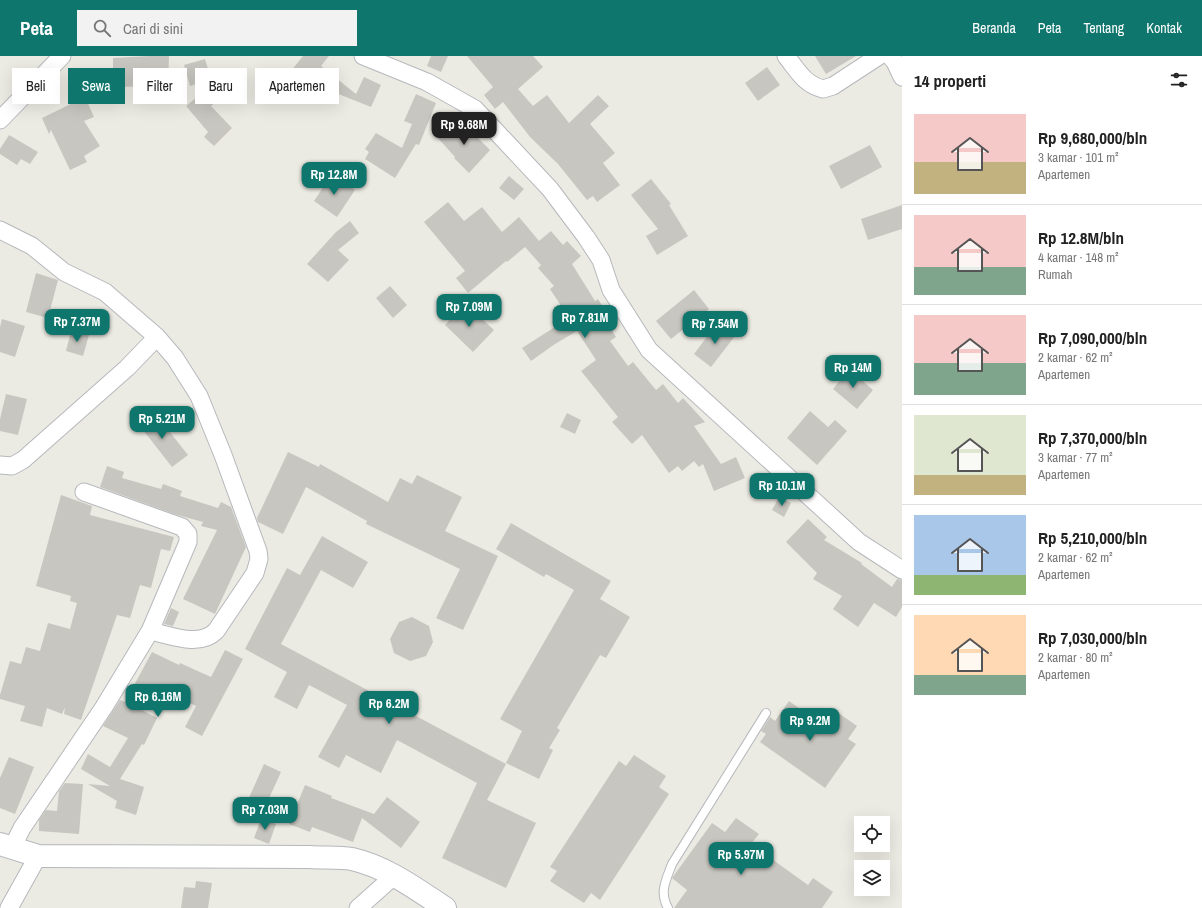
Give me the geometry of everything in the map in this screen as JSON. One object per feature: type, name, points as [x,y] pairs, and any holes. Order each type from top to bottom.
[{"type":"street","points":[[0,120],[62,56]]},
{"type":"street","points":[[364,56],[427,82],[475,109],[550,189],[586,237],[600,260],[611,290],[649,350],[859,542],[902,570]]},
{"type":"street","points":[[786,56],[800,77],[808,83],[823,89],[833,86],[879,56]]},
{"type":"street","points":[[890,56],[895,62],[902,77]]},
{"type":"street","points":[[0,230],[32,246],[64,272],[105,292],[157,337],[189,378],[200,396],[223,455],[258,551],[259,559],[255,573],[216,631],[210,637],[196,640],[150,630]]},
{"type":"street","points":[[0,465],[12,466],[23,460],[127,368],[157,337]]},
{"type":"street","points":[[84,492],[182,527],[188,534],[188,542],[150,630],[104,708],[22,828],[6,846],[38,856],[344,859],[370,864],[394,876],[445,908]]},
{"type":"street","points":[[9,908],[38,856]]},
{"type":"street","points":[[358,908],[394,876]]},
{"type":"lane","points":[[668,908],[663,899],[664,884],[672,864],[766,713]]},
{"type":"building","points":[[169,56],[169,68],[133,68],[133,87],[125,87],[125,68],[113,68],[113,58]]},
{"type":"building","points":[[303,56],[329,56],[321,66],[324,68],[293,68]]},
{"type":"building","points":[[431,56],[448,56],[441,72],[427,66]]},
{"type":"building","points":[[467,56],[533,56],[543,67],[518,89],[533,106],[547,95],[569,123],[598,95],[609,106],[590,124],[615,153],[603,163],[620,185],[597,202],[593,196],[587,200],[558,164],[530,137],[503,102],[495,109],[484,95],[493,87]]},
{"type":"building","points":[[815,56],[856,56],[826,74]]},
{"type":"building","points":[[205,59],[208,68],[195,68],[195,84],[190,86],[187,76],[187,68],[185,68],[184,65]]},
{"type":"building","points":[[767,67],[780,85],[758,101],[745,83]]},
{"type":"building","points":[[364,77],[381,85],[371,107],[339,94],[339,80],[356,94]]},
{"type":"building","points":[[416,94],[436,103],[419,145],[416,144],[395,178],[365,159],[369,152],[365,149],[376,133],[402,148],[412,124],[404,121]]},
{"type":"building","points":[[195,99],[195,104],[214,104],[211,106],[232,128],[214,146],[204,137],[208,132],[186,106]]},
{"type":"building","points":[[71,104],[88,104],[94,117],[84,121],[100,146],[84,156],[87,162],[70,170],[51,130],[49,134],[42,118]]},
{"type":"building","points":[[456,120],[472,138],[475,135],[490,150],[469,173],[454,158],[455,157],[437,137]]},
{"type":"building","points":[[9,135],[38,152],[30,164],[21,159],[17,165],[0,154],[0,149]]},
{"type":"building","points":[[870,145],[882,167],[841,189],[829,166]]},
{"type":"building","points":[[332,174],[355,190],[337,217],[314,201]]},
{"type":"building","points":[[509,176],[524,189],[514,200],[499,188]]},
{"type":"building","points":[[651,179],[671,204],[669,205],[688,236],[657,255],[646,236],[658,229],[631,195]]},
{"type":"building","points":[[448,202],[464,221],[482,207],[502,232],[519,217],[539,241],[551,231],[563,245],[567,241],[581,256],[572,264],[595,301],[598,299],[613,323],[609,326],[616,337],[610,341],[628,366],[633,362],[656,390],[663,384],[678,403],[683,398],[705,422],[694,426],[721,464],[736,457],[745,478],[714,491],[703,464],[699,467],[694,461],[682,471],[678,466],[669,473],[642,435],[632,444],[612,422],[618,417],[581,371],[596,360],[577,331],[531,361],[522,348],[569,318],[550,289],[554,286],[538,268],[541,265],[525,247],[468,293],[456,278],[465,271],[424,222]]},
{"type":"building","points":[[902,205],[902,229],[868,240],[861,219]]},
{"type":"building","points":[[350,221],[359,233],[338,250],[349,260],[328,282],[307,264],[336,232]]},
{"type":"building","points":[[36,273],[58,280],[48,318],[26,312]]},
{"type":"building","points":[[390,286],[407,305],[393,318],[376,298]]},
{"type":"building","points":[[694,290],[709,309],[671,339],[656,321]]},
{"type":"building","points":[[465,303],[494,330],[473,352],[445,325]]},
{"type":"building","points":[[2,319],[25,326],[15,357],[0,352],[0,327]]},
{"type":"building","points":[[718,322],[735,336],[711,367],[694,354]]},
{"type":"building","points":[[71,331],[89,335],[83,356],[66,351]]},
{"type":"building","points":[[849,369],[873,390],[857,409],[833,389]]},
{"type":"building","points":[[6,394],[27,399],[18,435],[0,431],[0,419]]},
{"type":"building","points":[[148,411],[161,428],[165,426],[188,455],[172,467],[136,421]]},
{"type":"building","points":[[810,411],[828,427],[835,420],[847,431],[817,465],[787,438]]},
{"type":"building","points":[[567,413],[581,420],[575,434],[560,427]]},
{"type":"building","points":[[288,452],[319,467],[320,464],[388,502],[400,478],[412,484],[417,475],[462,497],[445,531],[498,556],[463,630],[436,618],[460,569],[366,524],[367,521],[306,487],[283,534],[258,522],[257,518]]},
{"type":"building","points":[[107,466],[124,472],[122,478],[161,489],[163,484],[182,491],[180,496],[218,508],[221,502],[231,507],[246,547],[215,614],[183,599],[217,530],[201,526],[203,522],[174,514],[100,487]]},
{"type":"building","points":[[61,495],[92,506],[90,515],[174,537],[170,551],[161,549],[151,588],[140,585],[130,618],[117,615],[81,720],[64,714],[65,707],[62,714],[47,708],[42,727],[20,721],[25,706],[0,699],[0,695],[10,661],[21,664],[26,647],[40,651],[48,623],[70,629],[77,603],[70,601],[71,596],[36,586]]},
{"type":"building","points":[[779,497],[791,503],[784,517],[772,510]]},
{"type":"building","points":[[808,519],[827,537],[824,540],[862,563],[861,564],[892,587],[897,579],[902,580],[902,607],[896,617],[874,603],[858,627],[833,609],[842,596],[813,579],[817,573],[786,542]]},
{"type":"building","points":[[511,523],[611,581],[600,599],[630,617],[606,658],[600,655],[557,728],[560,730],[549,748],[553,750],[539,779],[506,763],[522,731],[500,719],[574,590],[546,574],[544,577],[496,549]]},
{"type":"building","points":[[322,536],[368,562],[353,588],[321,570],[281,644],[506,764],[487,800],[536,823],[506,888],[442,858],[477,783],[397,740],[381,773],[346,755],[339,768],[318,757],[347,705],[309,685],[297,709],[274,697],[287,672],[245,649],[287,568],[300,575]]},
{"type":"building","points":[[171,608],[179,612],[173,626],[164,624]]},
{"type":"building","points":[[412,617],[429,626],[433,642],[426,656],[410,661],[394,653],[390,639],[399,622]]},
{"type":"building","points":[[225,650],[243,659],[202,736],[185,727],[196,706],[152,686],[140,709],[157,718],[144,745],[142,744],[120,779],[144,787],[136,815],[115,808],[117,801],[88,784],[110,786],[81,769],[88,754],[110,767],[128,738],[103,726],[120,700],[125,702],[152,652],[179,665],[180,663],[211,677]]},
{"type":"building","points":[[789,701],[823,725],[834,710],[857,726],[848,739],[856,744],[825,788],[760,742],[766,734],[761,731],[770,717],[775,721]]},
{"type":"building","points":[[634,755],[666,776],[659,787],[669,794],[600,900],[591,893],[584,903],[550,881],[557,871],[550,867],[619,761],[626,766]]},
{"type":"building","points":[[9,757],[34,767],[15,814],[0,808],[0,778]]},
{"type":"building","points":[[264,764],[281,772],[261,816],[244,809]]},
{"type":"building","points":[[65,783],[83,784],[79,834],[39,831],[39,820],[46,810],[57,811],[59,791]]},
{"type":"building","points":[[305,785],[332,796],[331,798],[374,814],[387,797],[420,822],[401,848],[362,818],[353,842],[312,827],[310,832],[289,824]]},
{"type":"building","points":[[736,818],[759,834],[751,844],[808,885],[813,878],[833,892],[822,908],[674,908],[687,890],[672,878],[712,823],[725,832]]},
{"type":"building","points":[[261,819],[276,824],[269,844],[254,838]]},
{"type":"building","points":[[196,881],[212,883],[208,908],[181,908],[184,887],[195,888]]}]
